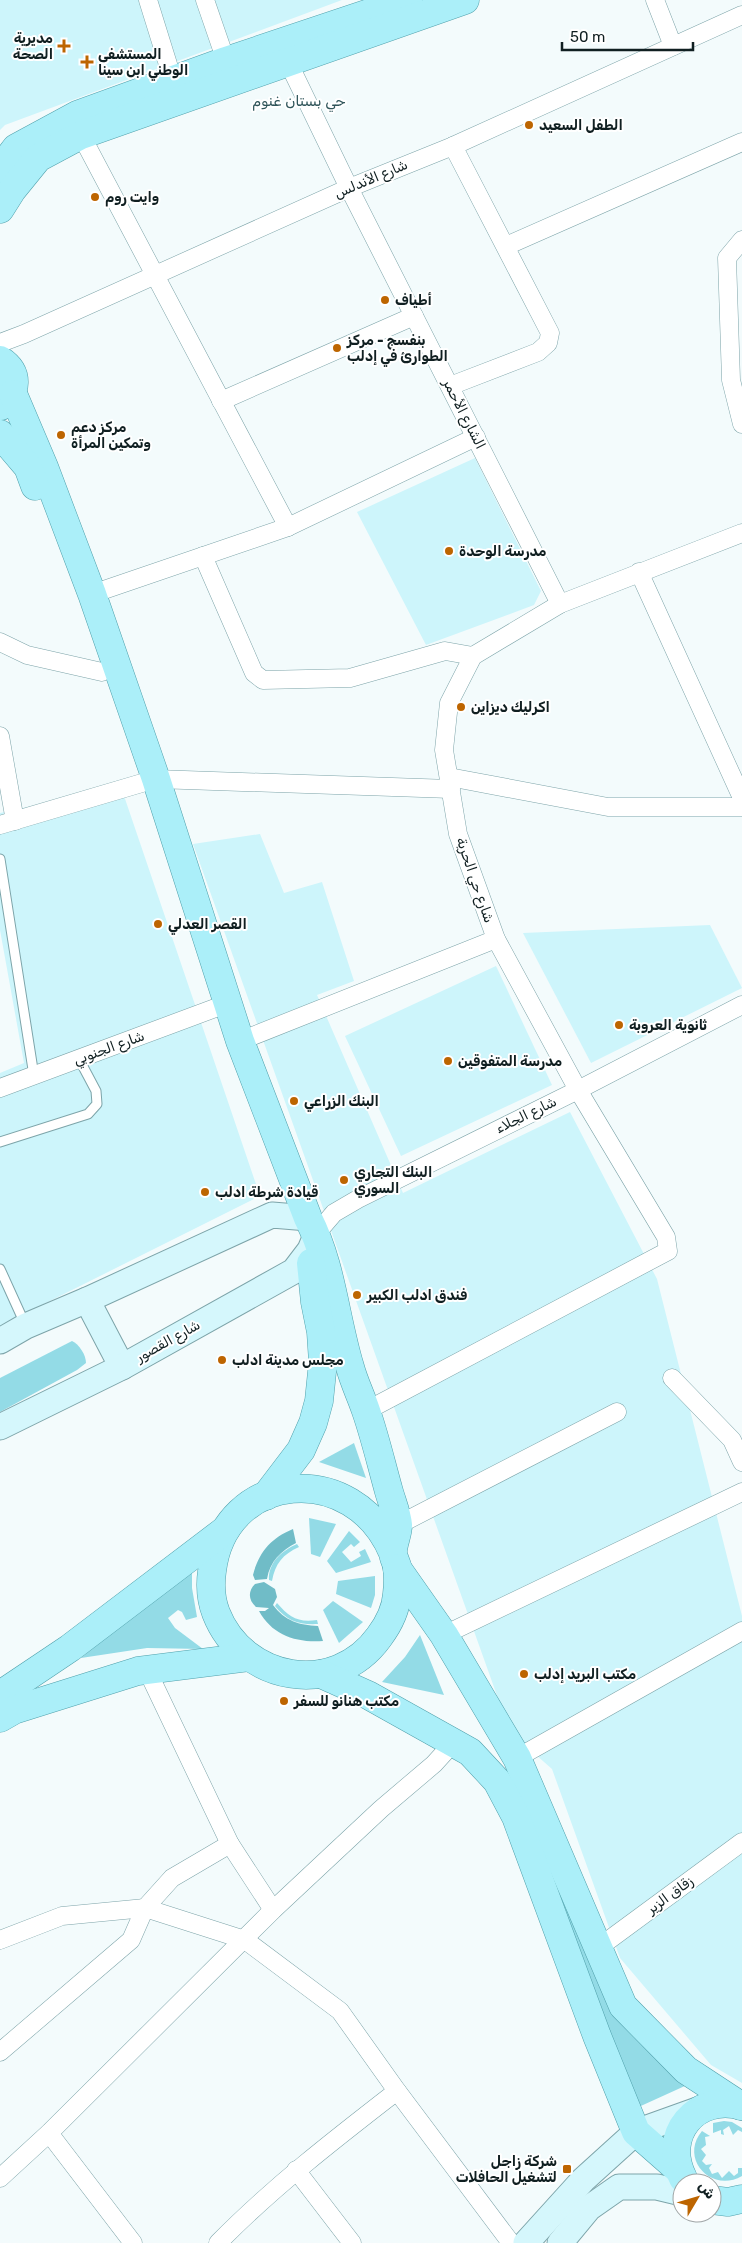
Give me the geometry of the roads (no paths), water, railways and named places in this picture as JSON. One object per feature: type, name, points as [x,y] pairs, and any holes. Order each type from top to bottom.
[{"type":"main road","points":[[0,209],[12,190],[38,158],[81,135],[176,90],[226,61],[408,0]]},
{"type":"main road","points":[[0,169],[16,148],[77,115],[288,62],[465,0]]},
{"type":"main road","points":[[0,360],[11,371],[14,380],[6,401],[44,467],[92,594],[218,1008],[246,1091],[308,1230],[323,1362],[319,1401],[313,1423],[300,1450],[266,1496]]},
{"type":"main road","points":[[2,437],[28,466],[102,672],[149,781],[240,1041],[334,1300],[350,1367],[366,1411],[398,1525],[395,1560],[397,1597],[388,1624],[371,1648],[348,1665],[321,1674],[296,1675],[279,1671],[271,1669],[249,1657],[229,1637],[224,1628],[216,1612],[210,1584],[214,1556],[226,1530]]},
{"type":"main road","points":[[0,1695],[70,1648],[226,1530],[245,1509],[266,1496],[290,1489],[319,1489],[346,1498],[370,1515],[387,1538],[395,1560],[444,1635],[517,1758],[623,2006],[686,2070],[742,2106]]},
{"type":"main road","points":[[0,1718],[14,1710],[138,1670],[249,1657]]},
{"type":"main road","points":[[321,1674],[368,1695],[454,1742],[470,1752],[497,1781],[516,1817],[597,2036],[636,2132],[674,2173]]},
{"type":"main road","points":[[680,2173],[676,2151],[680,2132],[690,2117],[706,2107],[724,2103],[742,2106]]},
{"type":"street","points":[[148,0],[176,90]]},
{"type":"street","points":[[205,0],[226,61]]},
{"type":"street","points":[[655,0],[672,46]]},
{"type":"street","name":"شارع الأندلس","points":[[0,343],[24,334],[349,188],[453,146],[742,15]]},
{"type":"street","name":"الشارع الأحمر","points":[[288,62],[349,188],[560,604]]},
{"type":"street","points":[[81,135],[288,527]]},
{"type":"street","points":[[506,246],[742,142]]},
{"type":"street","points":[[450,386],[538,352],[548,342],[550,333],[453,146]]},
{"type":"street","points":[[742,240],[727,258],[731,380],[742,424]]},
{"type":"street","points":[[221,401],[414,316]]},
{"type":"street","points":[[92,594],[288,527],[476,437]]},
{"type":"street","points":[[203,556],[254,673],[263,680],[350,678],[446,651],[473,656],[560,604],[742,533]]},
{"type":"street","points":[[639,572],[742,798]]},
{"type":"street","points":[[0,642],[27,655],[102,672]]},
{"type":"street","name":"شارع حي الحرية","points":[[366,1411],[668,1251],[666,1237],[578,1090],[496,939],[458,834],[444,750],[449,703],[473,656]]},
{"type":"street","points":[[0,736],[8,823],[149,781],[450,783],[608,807],[742,807]]},
{"type":"street","points":[[240,1041],[496,939]]},
{"type":"street","name":"شارع الجلاء","points":[[308,1230],[358,1199],[578,1090],[742,1005]]},
{"type":"street","name":"شارع الجنوبي","points":[[0,1088],[218,1008]]},
{"type":"street","points":[[0,1341],[26,1326],[272,1215],[308,1230]]},
{"type":"street","name":"شارع القصور","points":[[0,1427],[122,1366],[294,1272],[308,1230]]},
{"type":"street","points":[[87,1300],[122,1366]]},
{"type":"street","points":[[672,1378],[737,1437],[742,1462]]},
{"type":"street","points":[[398,1525],[617,1412]]},
{"type":"street","points":[[444,1635],[742,1492]]},
{"type":"street","points":[[517,1758],[742,1631]]},
{"type":"street","points":[[147,1670],[230,1844],[273,1910]]},
{"type":"street","points":[[0,2178],[245,1940],[273,1910],[382,1809],[434,1764],[454,1742]]},
{"type":"street","name":"زقاق الزير","points":[[598,1948],[742,1842]]},
{"type":"street","points":[[0,2052],[131,1940],[145,1908],[172,1878],[230,1844]]},
{"type":"street","points":[[0,1940],[62,1916],[145,1908],[245,1940],[340,2011],[397,2091],[511,2243]]},
{"type":"street","points":[[218,2243],[249,2211],[296,2170],[397,2091]]},
{"type":"street","points":[[526,2243],[583,2180],[636,2132],[706,2107]]},
{"type":"street","points":[[49,2132],[133,2243]]},
{"type":"street","points":[[296,2170],[352,2243]]},
{"type":"street","points":[[560,2243],[589,2208],[619,2187],[657,2187],[672,2184]]},
{"type":"lane","points":[[0,859],[34,1076]]},
{"type":"lane","points":[[0,1142],[88,1114],[97,1104],[96,1091],[79,1059]]},
{"type":"lane","points":[[0,1270],[26,1326]]},
{"type":"place","name":"مديرية الصحة","points":[[64,46]]},
{"type":"place","name":"المستشفى الوطني ابن سينا","points":[[87,62]]},
{"type":"place","name":"الطفل السعيد","points":[[529,125]]},
{"type":"place","name":"وايت روم","points":[[95,197]]},
{"type":"place","name":"أطياف","points":[[385,300]]},
{"type":"place","name":"بنفسج - مركز الطوارئ في إدلب","points":[[337,348]]},
{"type":"place","name":"مركز دعم وتمكين المرأة","points":[[61,435]]},
{"type":"place","name":"مدرسة الوحدة","points":[[449,551]]},
{"type":"place","name":"اكرليك ديزاين","points":[[461,707]]},
{"type":"place","name":"القصر العدلي","points":[[158,924]]},
{"type":"place","name":"ثانوية العروبة","points":[[619,1025]]},
{"type":"place","name":"مدرسة المتفوقين","points":[[448,1061]]},
{"type":"place","name":"البنك الزراعي","points":[[294,1101]]},
{"type":"place","name":"البنك التجاري السوري","points":[[344,1180]]},
{"type":"place","name":"قيادة شرطة ادلب","points":[[205,1192]]},
{"type":"place","name":"فندق ادلب الكبير","points":[[357,1295]]},
{"type":"place","name":"مجلس مدينة ادلب","points":[[222,1360]]},
{"type":"place","name":"مكتب البريد إدلب","points":[[524,1674]]},
{"type":"place","name":"مكتب هنانو للسفر","points":[[284,1701]]},
{"type":"place","name":"شركة زاجل لتشغيل الحافلات","points":[[567,2169]]},
{"type":"district","name":"حي بستان غنوم","points":[[299,101]]}]
